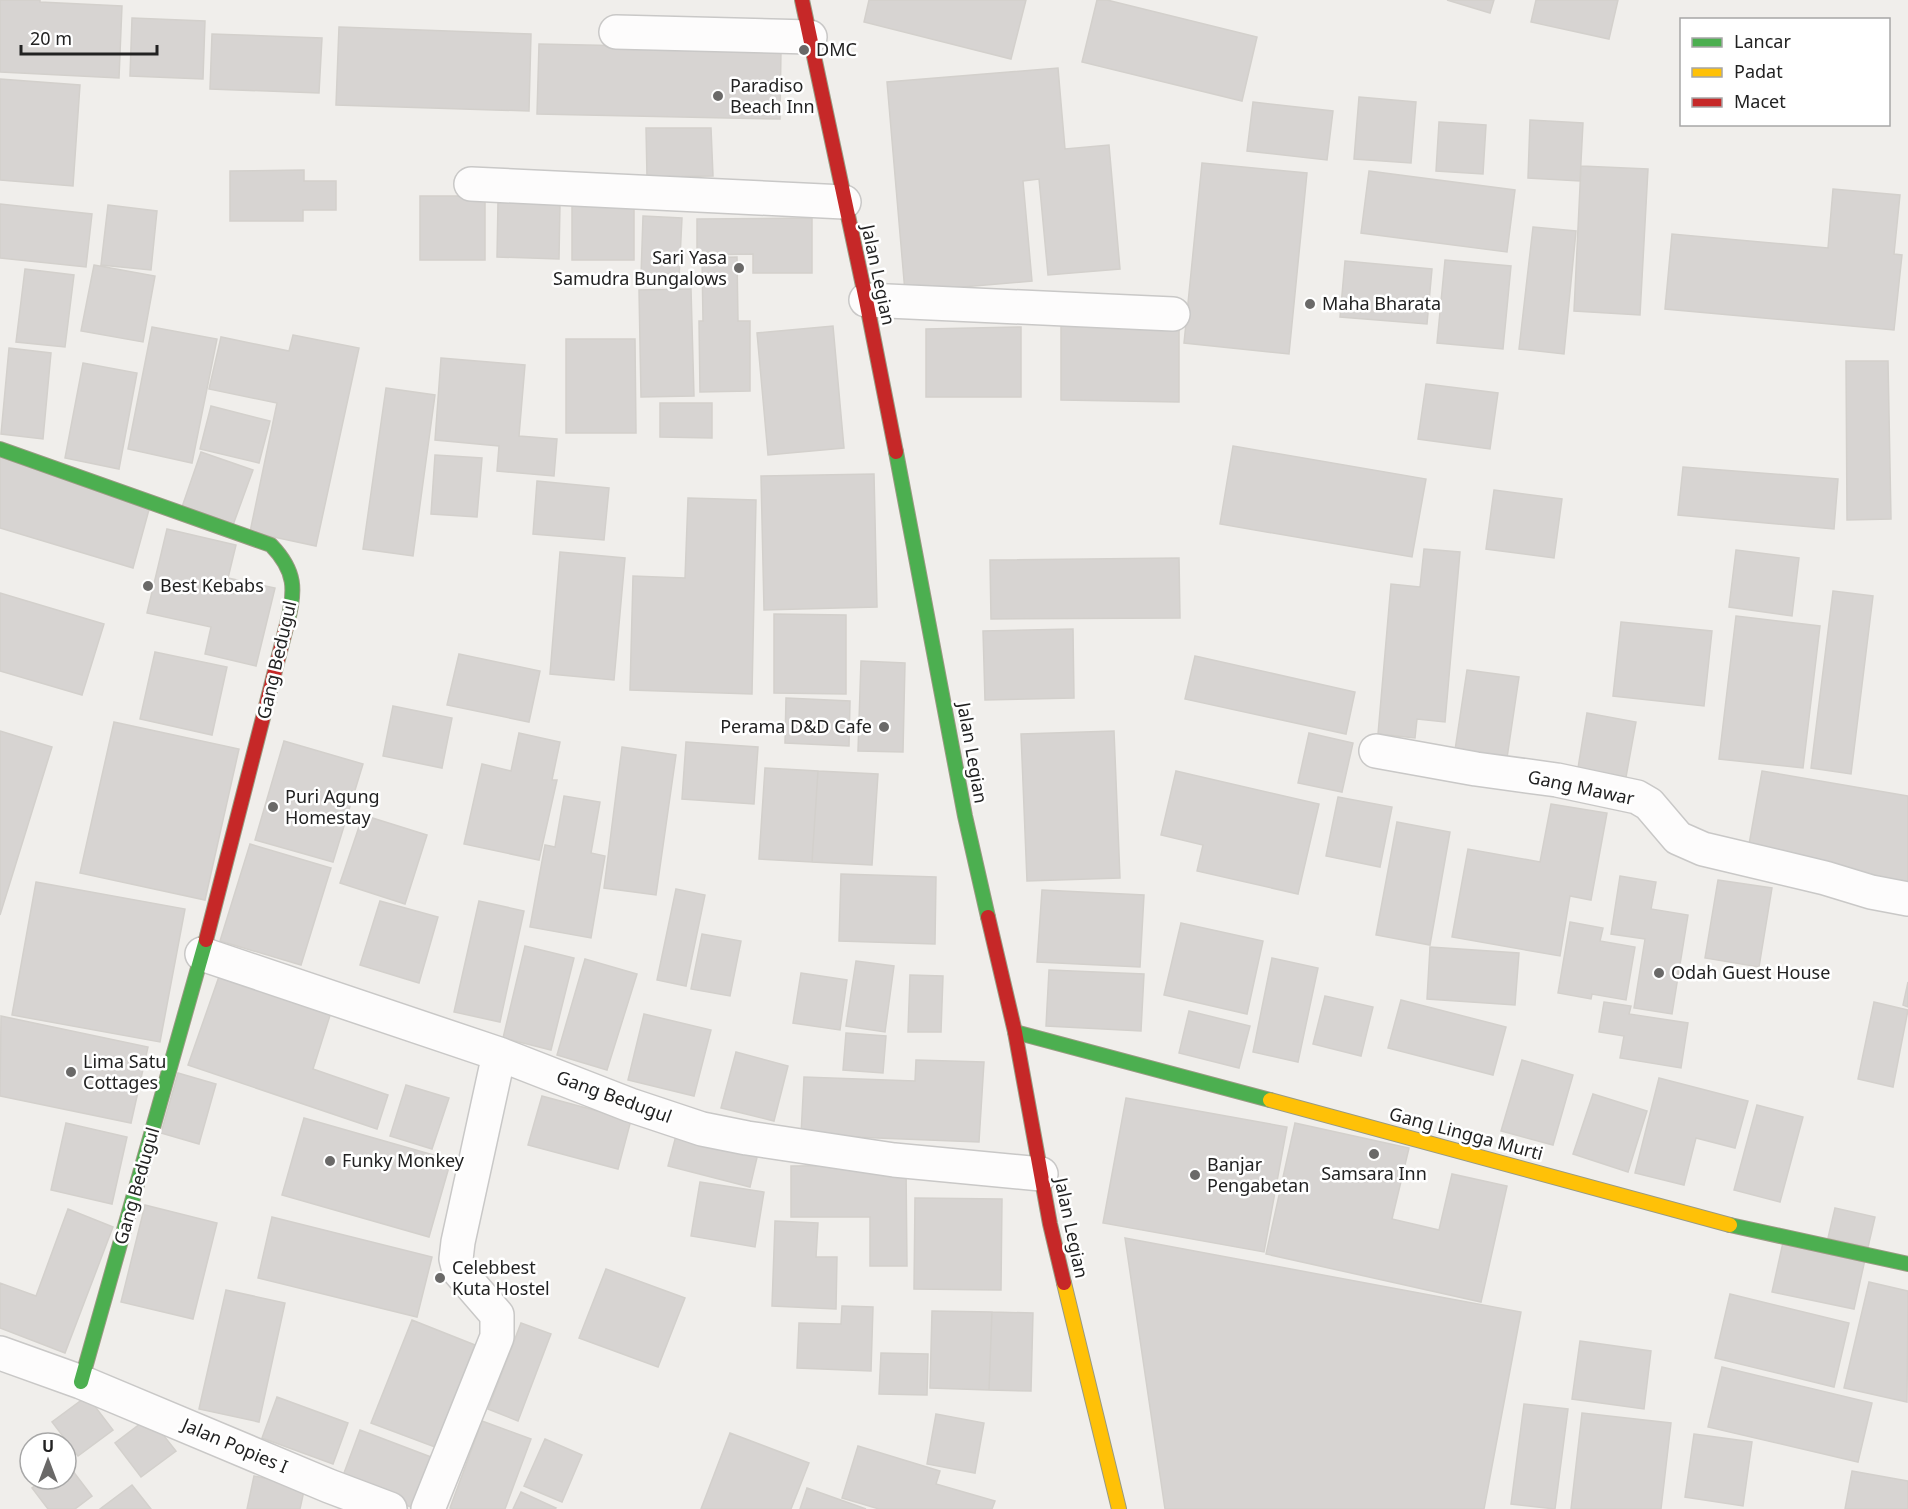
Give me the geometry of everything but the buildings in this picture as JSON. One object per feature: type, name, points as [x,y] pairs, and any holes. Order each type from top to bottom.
[{"type":"street","name":"Jalan Legian","points":[[802,0],[866,300],[965,816],[1016,1032],[1053,1235],[1119,1509]]},
{"type":"street","points":[[616,32],[810,37]]},
{"type":"street","points":[[471,184],[844,202]]},
{"type":"street","points":[[866,300],[1173,314]]},
{"type":"street","name":"Gang Bedugul","points":[[0,449],[271,545],[285,559],[292,583],[293,601],[202,954],[81,1382]]},
{"type":"street","name":"Gang Mawar","points":[[1376,751],[1476,769],[1557,780],[1637,797],[1649,804],[1678,837],[1704,849],[1825,878],[1871,892],[1908,899]]},
{"type":"street","name":"Gang Bedugul","points":[[202,954],[499,1054],[630,1105],[702,1129],[894,1160],[1041,1174]]},
{"type":"street","name":"Gang Lingga Murti","points":[[1016,1032],[1748,1230],[1908,1264]]},
{"type":"street","points":[[428,1509],[497,1337],[497,1315],[459,1271],[456,1259],[465,1207],[499,1054]]},
{"type":"street","name":"Jalan Popies I","points":[[0,1353],[81,1382],[329,1486],[390,1509]]},
{"type":"traffic: fast","points":[[0,449],[271,545],[285,564],[292,582],[292,601],[287,624]]},
{"type":"traffic: fast","points":[[896,452],[965,816],[988,917]]},
{"type":"traffic: fast","points":[[81,1382],[206,940]]},
{"type":"traffic: fast","points":[[1015,1032],[1270,1100]]},
{"type":"traffic: fast","points":[[1730,1225],[1908,1264]]},
{"type":"traffic: slow","points":[[1270,1100],[1730,1225]]},
{"type":"traffic: slow","points":[[1064,1283],[1119,1509]]},
{"type":"traffic: jam","points":[[802,0],[896,452]]},
{"type":"traffic: jam","points":[[206,940],[287,624]]},
{"type":"traffic: jam","points":[[988,917],[1015,1032],[1050,1224],[1064,1283]]},
{"type":"place","name":"DMC","points":[[804,50]]},
{"type":"place","name":"Paradiso Beach Inn","points":[[718,96]]},
{"type":"place","name":"Sari Yasa Samudra Bungalows","points":[[739,268]]},
{"type":"place","name":"Maha Bharata","points":[[1310,304]]},
{"type":"place","name":"Best Kebabs","points":[[148,586]]},
{"type":"place","name":"Perama D&D Cafe","points":[[884,727]]},
{"type":"place","name":"Puri Agung Homestay","points":[[273,807]]},
{"type":"place","name":"Odah Guest House","points":[[1659,973]]},
{"type":"place","name":"Lima Satu Cottages","points":[[71,1072]]},
{"type":"place","name":"Samsara Inn","points":[[1374,1154]]},
{"type":"place","name":"Funky Monkey","points":[[330,1161]]},
{"type":"place","name":"Banjar Pengabetan","points":[[1195,1175]]},
{"type":"place","name":"Celebbest Kuta Hostel","points":[[440,1278]]}]
